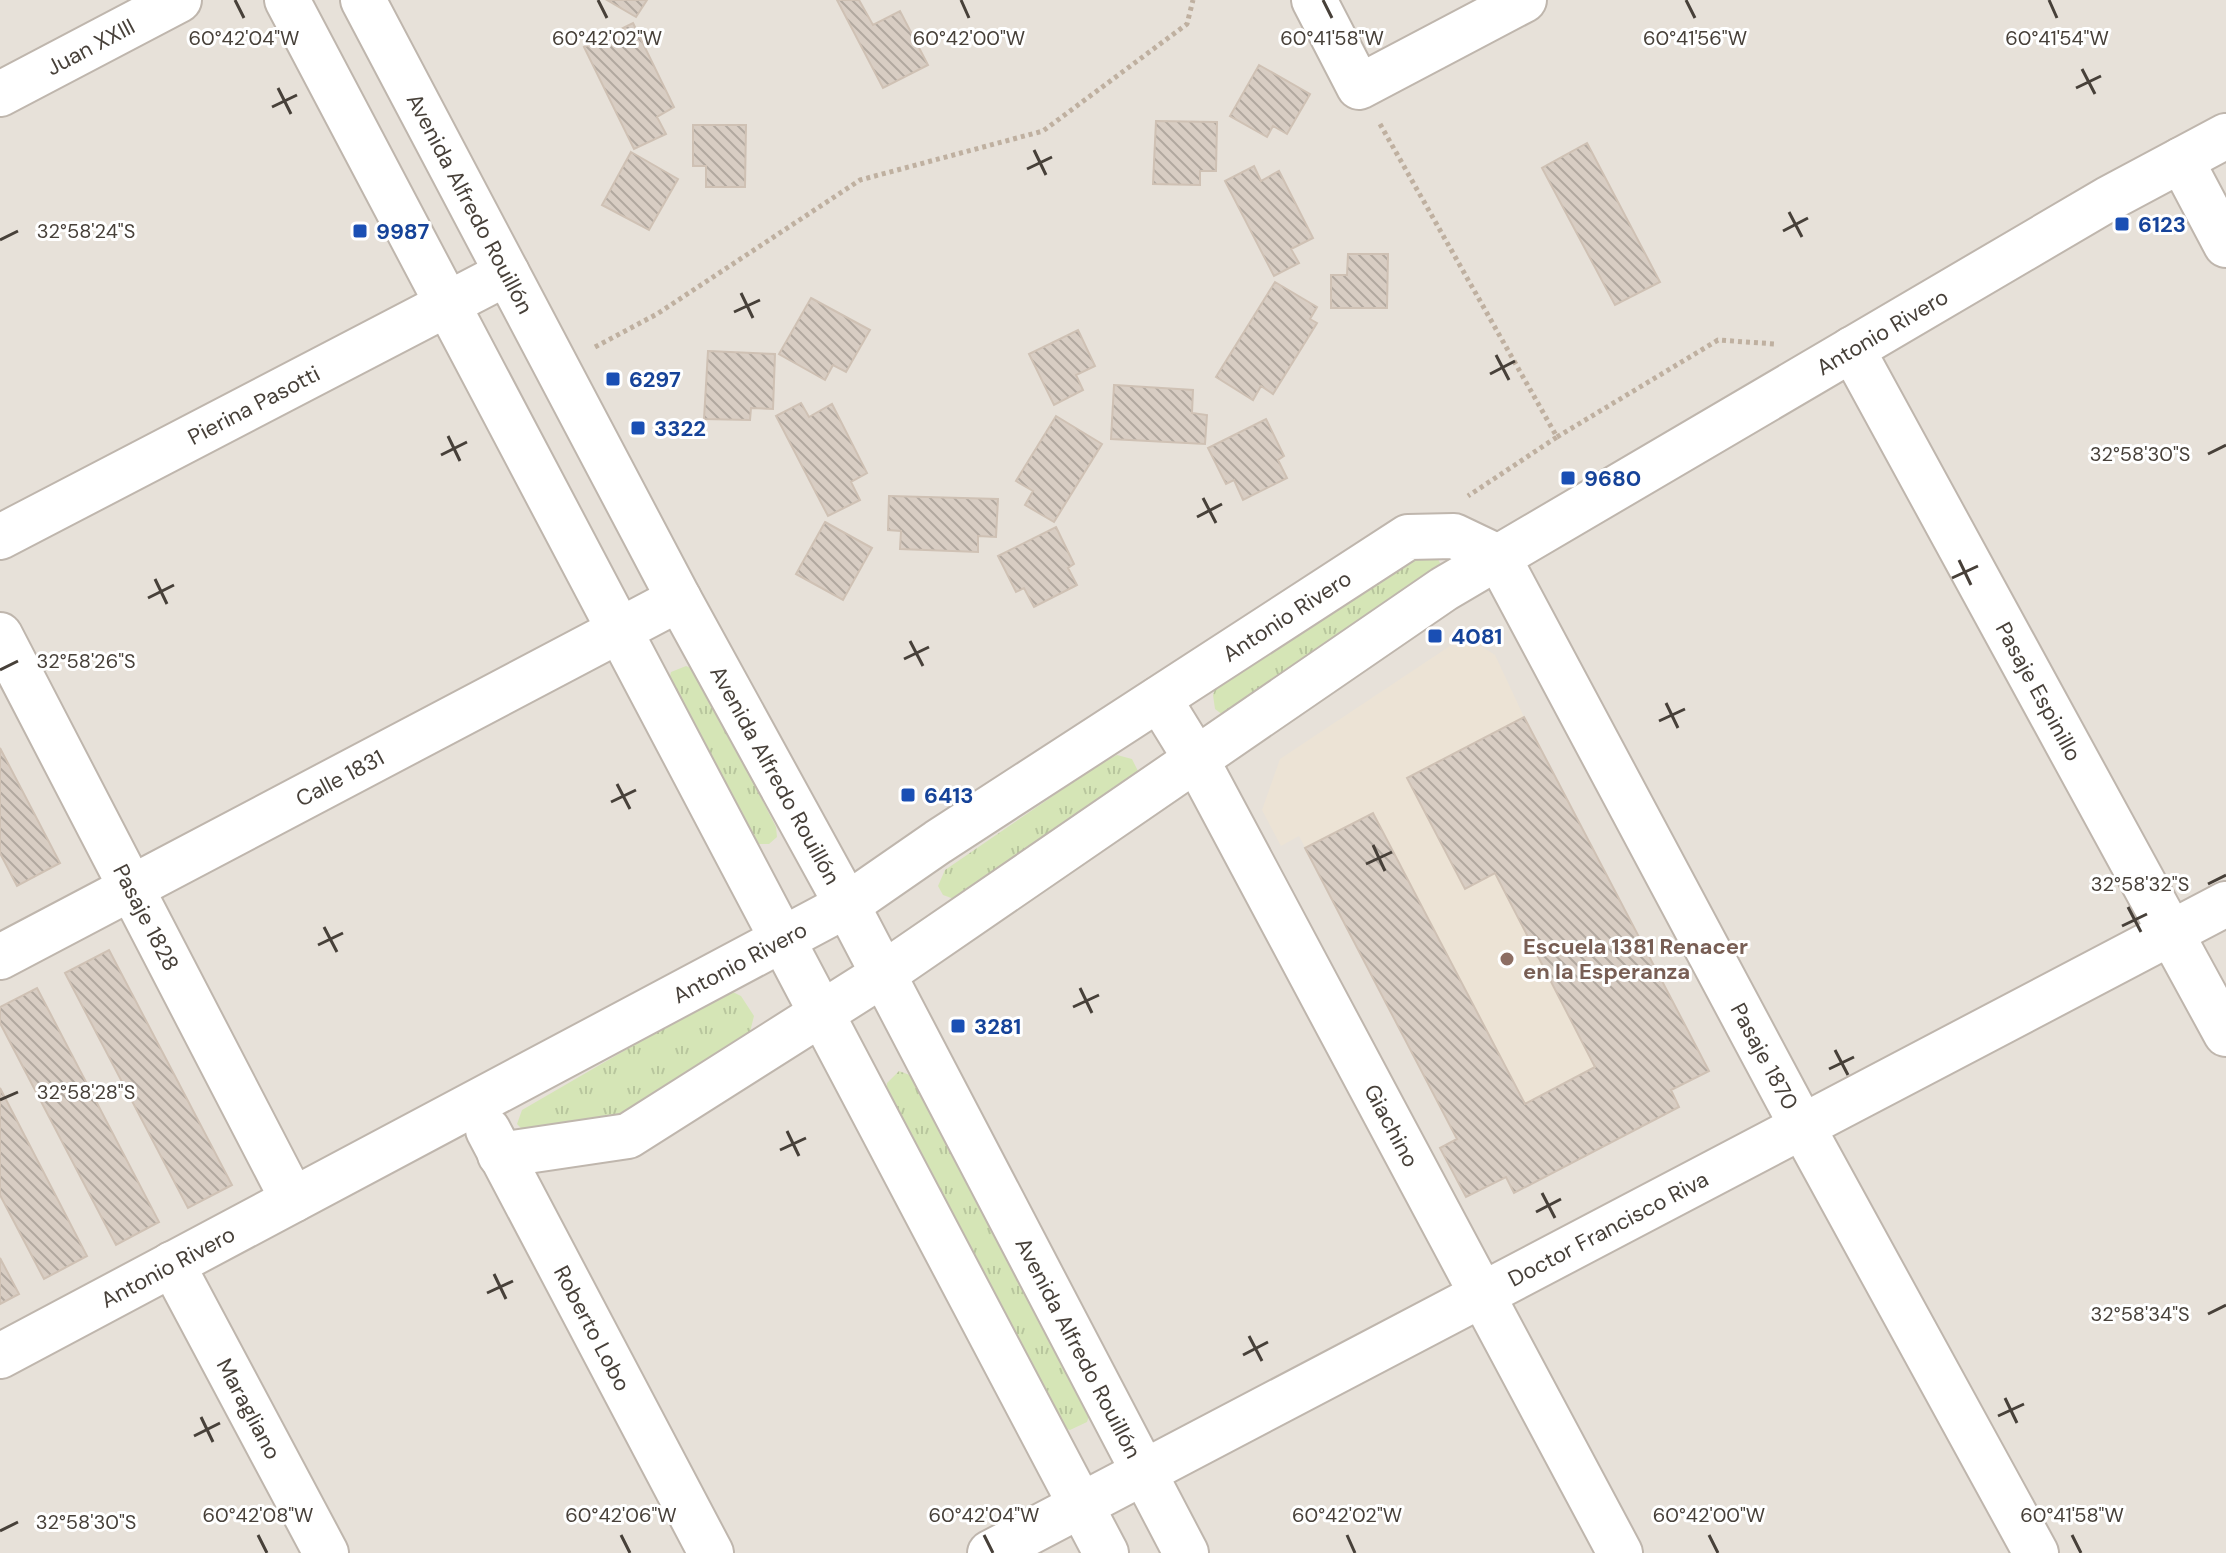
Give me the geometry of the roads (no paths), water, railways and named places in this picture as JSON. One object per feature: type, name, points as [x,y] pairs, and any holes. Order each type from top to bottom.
[{"type":"street","name":"Juan XXIII","points":[[0,94],[179,0]]},
{"type":"street","points":[[287,0],[1106,1553]]},
{"type":"street","name":"Avenida Alfredo Rouillón","points":[[363,0],[679,599],[847,905],[1186,1553]]},
{"type":"street","points":[[1314,0],[1359,87],[1524,0]]},
{"type":"street","name":"Antonio Rivero","points":[[500,1155],[628,1136],[882,975],[1444,589],[2108,199],[2226,136]]},
{"type":"street","points":[[2181,160],[2226,245]]},
{"type":"street","name":"Pierina Pasotti","points":[[0,537],[507,273]]},
{"type":"street","name":"Pasaje Espinillo","points":[[1852,349],[2226,1034]]},
{"type":"street","name":"Antonio Rivero","points":[[0,1356],[847,905],[1408,537],[1454,536],[1498,557]]},
{"type":"street","name":"Pasaje 1870","points":[[1498,557],[1802,1126],[2036,1553]]},
{"type":"street","name":"Calle 1831","points":[[0,957],[679,599]]},
{"type":"street","name":"Pasaje 1828","points":[[0,635],[293,1200]]},
{"type":"street","name":"Giachino","points":[[1159,699],[1196,759],[1620,1553]]},
{"type":"street","name":"Doctor Francisco Riva","points":[[990,1553],[2226,904]]},
{"type":"street","name":"Roberto Lobo","points":[[474,1103],[711,1553]]},
{"type":"street","name":"Maragliano","points":[[172,1264],[326,1553]]},
{"type":"place","name":"6123","points":[[2122,224]]},
{"type":"place","name":"9987","points":[[360,231]]},
{"type":"place","name":"6297","points":[[613,379]]},
{"type":"place","name":"3322","points":[[638,428]]},
{"type":"place","name":"9680","points":[[1568,478]]},
{"type":"place","name":"4081","points":[[1435,636]]},
{"type":"place","name":"6413","points":[[908,795]]},
{"type":"place","name":"Escuela 1381 Renacer en la Esperanza","points":[[1507,959]]},
{"type":"place","name":"3281","points":[[958,1026]]}]
